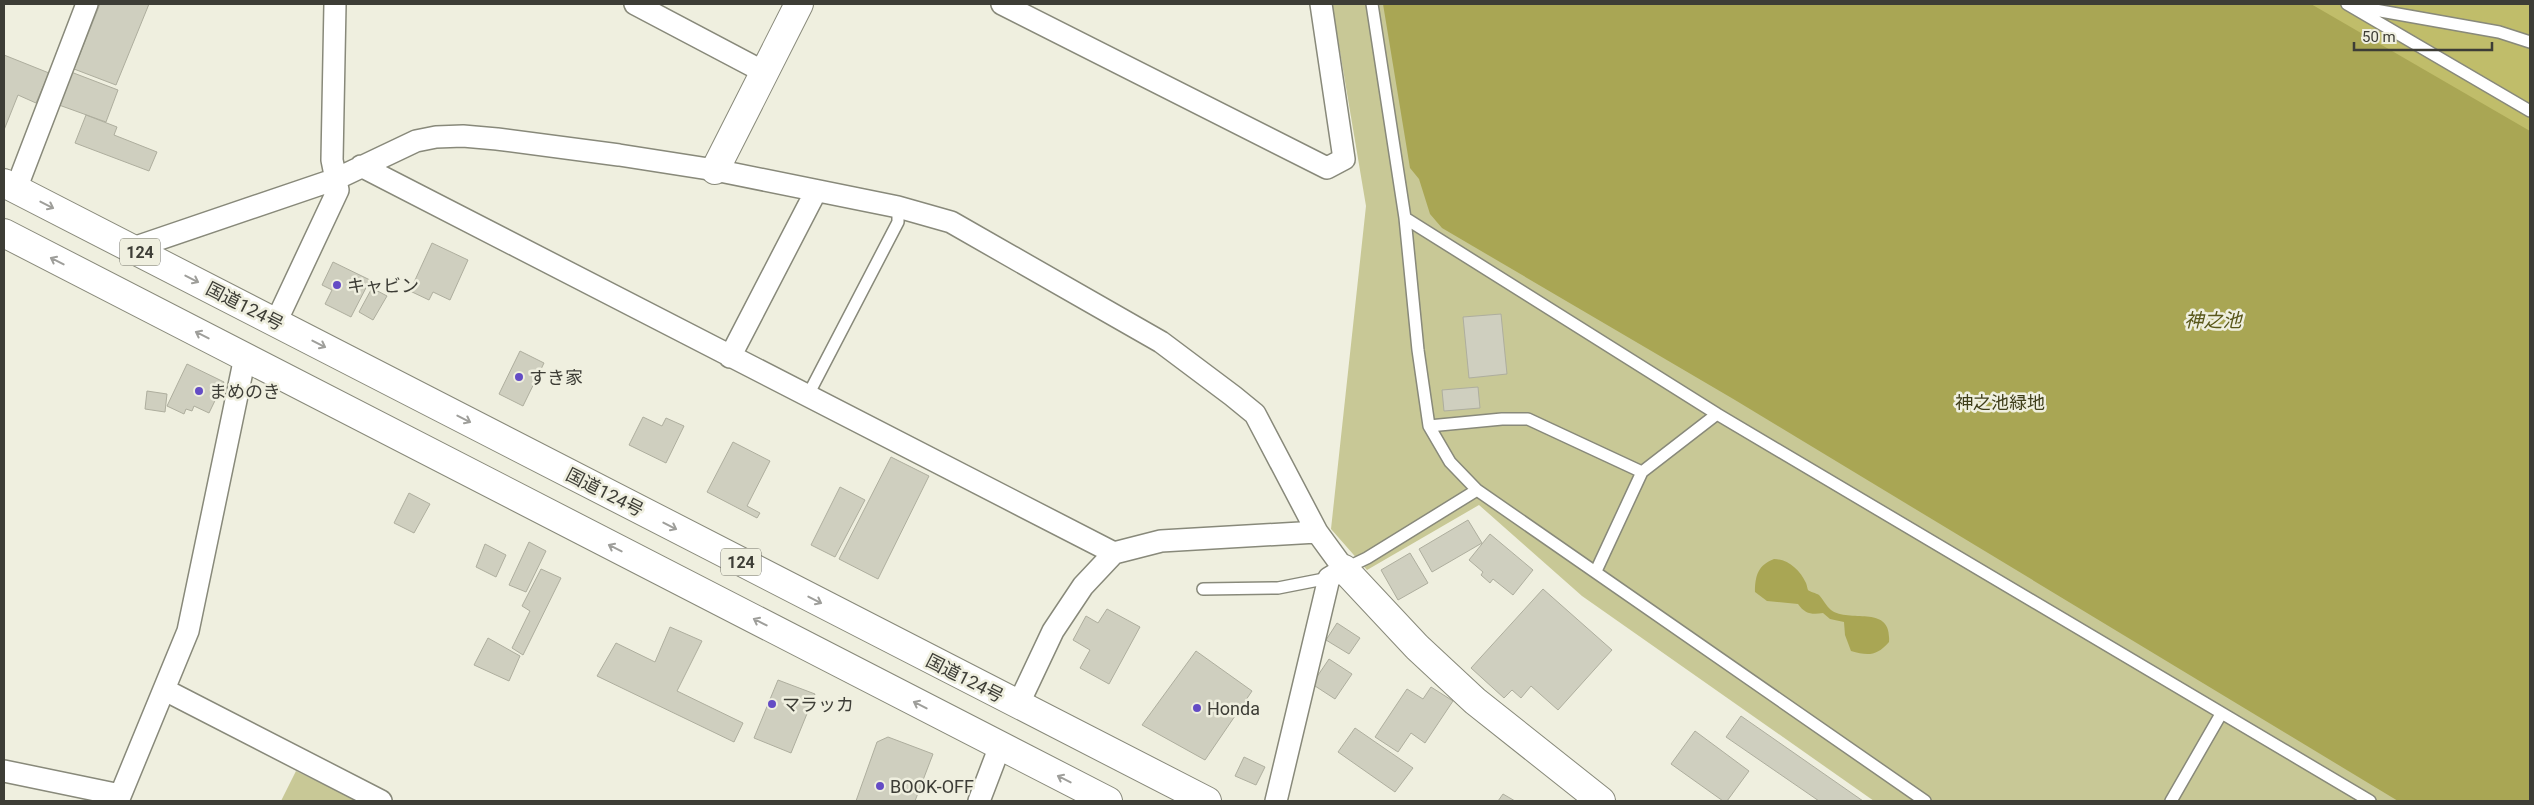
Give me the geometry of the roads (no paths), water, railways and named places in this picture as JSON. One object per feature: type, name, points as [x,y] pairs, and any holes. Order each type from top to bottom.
[{"type":"main road","points":[[715,170],[799,4]]},
{"type":"main road","name":"国道124号","points":[[10,186],[1207,801]]},
{"type":"main road","name":"124","points":[[4,233],[1108,801]]},
{"type":"main road","points":[[1336,573],[1475,701],[1600,801]]},
{"type":"street","points":[[10,186],[87,4]]},
{"type":"street","points":[[276,322],[338,190],[332,160],[335,4]]},
{"type":"street","points":[[635,4],[764,72]]},
{"type":"street","points":[[1002,4],[1326,168],[1344,159],[1321,4]]},
{"type":"street","points":[[133,248],[336,178],[416,141],[436,137],[463,136],[619,155],[715,170],[898,207],[951,222],[1161,342],[1255,414],[1317,532],[1336,573],[1276,801]]},
{"type":"street","points":[[361,166],[807,397],[1114,553]]},
{"type":"street","points":[[730,357],[816,191]]},
{"type":"street","points":[[4,770],[119,798],[188,631],[245,357]]},
{"type":"street","points":[[1018,705],[1053,631],[1083,586],[1114,553],[1161,541],[1317,532]]},
{"type":"street","points":[[165,690],[381,801]]},
{"type":"street","points":[[978,801],[1000,746]]},
{"type":"lane","points":[[1372,4],[1405,218],[1418,350],[1429,426],[1450,462],[1477,490],[1925,801]]},
{"type":"lane","points":[[2349,5],[2499,32],[2530,42]]},
{"type":"lane","points":[[2349,5],[2530,111]]},
{"type":"lane","points":[[807,397],[898,222],[898,207]]},
{"type":"lane","points":[[1405,218],[1717,414],[2370,801]]},
{"type":"lane","points":[[1596,571],[1642,472],[1717,414]]},
{"type":"lane","points":[[1429,426],[1502,419],[1528,419],[1642,472]]},
{"type":"lane","points":[[1203,589],[1278,588],[1336,573],[1367,558],[1477,490]]},
{"type":"lane","points":[[2172,801],[2221,714]]},
{"type":"water","name":"神之池","points":[[1383,4],[2311,4],[2530,131],[2530,801],[2398,801],[1735,400],[1442,228],[1430,214],[1419,179],[1410,168]]},
{"type":"water","points":[[1774,559],[1779,559],[1793,566],[1803,578],[1808,590],[1819,595],[1831,610],[1839,614],[1877,618],[1884,623],[1888,630],[1889,642],[1885,647],[1872,654],[1851,651],[1845,635],[1844,622],[1830,619],[1823,613],[1809,613],[1798,604],[1767,601],[1755,592],[1756,581],[1764,564]]},
{"type":"place","name":"キャビン","points":[[337,285]]},
{"type":"place","name":"すき家","points":[[519,377]]},
{"type":"place","name":"まめのき","points":[[199,391]]},
{"type":"place","name":"マラッカ","points":[[772,704]]},
{"type":"place","name":"Honda","points":[[1197,708]]},
{"type":"place","name":"BOOK-OFF","points":[[880,786]]},
{"type":"park label","name":"神之池緑地","points":[[2000,402]]}]
